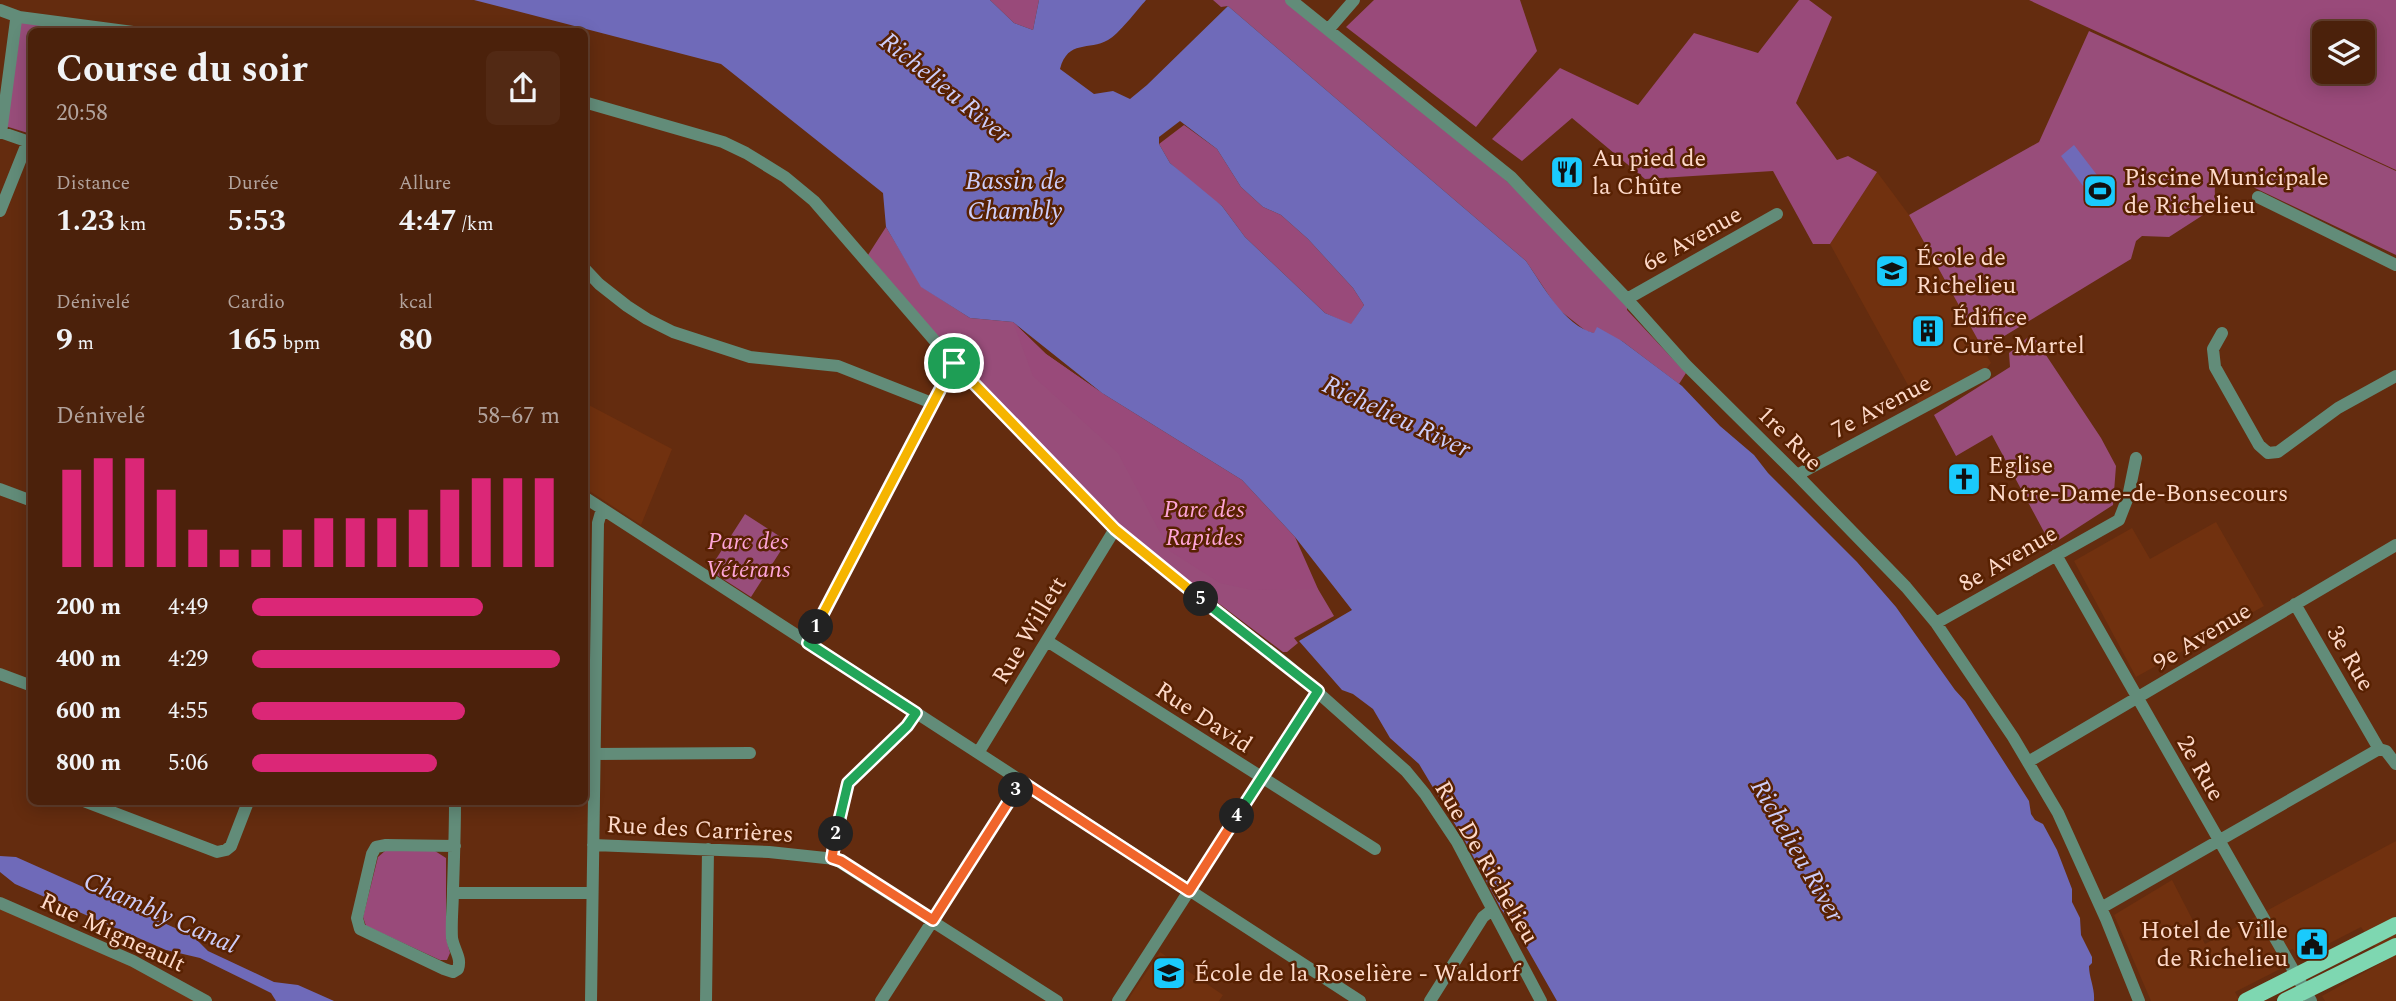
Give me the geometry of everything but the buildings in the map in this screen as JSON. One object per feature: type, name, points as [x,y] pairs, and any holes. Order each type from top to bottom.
[{"type":"main road","points":[[2246,1001],[2396,925]]},
{"type":"main road","points":[[2285,1001],[2308,996],[2396,946]]},
{"type":"street","name":"1re Rue","points":[[1290,0],[1511,177],[1686,365],[1906,587],[1936,623],[2028,762],[2067,831],[2139,1001]]},
{"type":"street","points":[[1328,30],[1354,0]]},
{"type":"street","points":[[0,10],[19,17],[103,28]]},
{"type":"street","points":[[19,17],[16,20],[0,133],[28,141]]},
{"type":"street","name":"Rue De Richelieu","points":[[588,103],[723,142],[785,177],[823,211],[954,363],[1115,529],[1318,691],[1398,762],[1418,784],[1457,842],[1541,1001]]},
{"type":"street","points":[[0,211],[28,147]]},
{"type":"street","points":[[2258,197],[2396,265]]},
{"type":"street","name":"6e Avenue","points":[[1627,299],[1777,214]]},
{"type":"street","points":[[588,272],[634,311],[673,332],[750,357],[838,366],[932,403]]},
{"type":"street","points":[[2222,333],[2213,349],[2215,367],[2259,445],[2268,453],[2278,452],[2338,408],[2396,376]]},
{"type":"street","points":[[808,643],[954,363]]},
{"type":"street","name":"7e Avenue","points":[[1797,475],[1985,374]]},
{"type":"street","name":"8e Avenue","points":[[1936,623],[2119,520],[2128,497],[2136,458]]},
{"type":"street","points":[[0,489],[28,500]]},
{"type":"street","points":[[588,500],[1360,1001]]},
{"type":"street","points":[[591,1001],[594,754],[590,665],[598,523],[602,509]]},
{"type":"street","name":"Rue Willett","points":[[978,753],[1115,529]]},
{"type":"street","name":"9e Avenue","points":[[2028,762],[2396,545]]},
{"type":"street","name":"2e Rue","points":[[2056,555],[2308,996]]},
{"type":"street","name":"3e Rue","points":[[2295,604],[2379,749],[2388,753],[2396,764]]},
{"type":"street","name":"Rue David","points":[[1047,641],[1375,849]]},
{"type":"street","points":[[0,674],[28,684]]},
{"type":"street","points":[[1118,1001],[1318,691]]},
{"type":"street","points":[[832,858],[848,783],[907,726],[916,713]]},
{"type":"street","points":[[2101,908],[2379,749]]},
{"type":"street","points":[[594,754],[750,753]]},
{"type":"street","points":[[881,1001],[1022,782]]},
{"type":"street","points":[[94,805],[217,852],[226,850],[231,845],[247,805]]},
{"type":"street","points":[[454,845],[376,847],[357,918],[358,926],[367,934],[444,969],[455,971],[460,961],[453,940],[456,805]]},
{"type":"street","name":"Rue des Carrières","points":[[593,845],[708,849],[832,858],[841,861],[1057,1001]]},
{"type":"street","points":[[706,1001],[708,849]]},
{"type":"street","points":[[453,893],[592,893]]},
{"type":"street","name":"Rue Migneault","points":[[0,903],[133,961],[206,1001]]},
{"type":"street","points":[[1430,1001],[1483,917],[1492,911]]},
{"type":"shaded area","name":"École de Richelieu","points":[[1877,172],[1909,215],[1991,363],[1985,370],[1919,405],[1830,244]]},
{"type":"shaded area","points":[[588,405],[672,449],[641,525],[588,490]]},
{"type":"shaded area","points":[[2216,522],[2264,606],[2136,677],[2074,561],[2132,528],[2150,559]]},
{"type":"shaded area","points":[[2396,841],[2396,1001],[2325,1001],[2322,996],[2385,961],[2361,927],[2299,959],[2293,949],[2274,957],[2280,969],[2235,992],[2240,1001],[2151,1001],[2114,915],[2172,880],[2205,944]]},
{"type":"shaded area","points":[[0,908],[136,968],[199,1001],[0,1001]]},
{"type":"shaded area","name":"École de la Roselière - Waldorf","points":[[1160,952],[1223,995],[1219,1001],[1127,1001]]},
{"type":"green space","points":[[990,0],[1039,0],[1033,30],[1014,23]]},
{"type":"green space","points":[[1213,0],[1285,0],[1472,147],[1627,299],[1627,310],[1686,373],[1679,384],[1622,341],[1586,331],[1558,309],[1526,261],[1228,6],[1221,7]]},
{"type":"green space","points":[[1374,0],[1520,0],[1537,51],[1476,127],[1346,27]]},
{"type":"green space","points":[[1799,0],[1809,0],[1832,17],[1796,103],[1837,160],[1848,156],[1877,172],[1830,244],[1813,244],[1773,171],[1645,179],[1572,118],[1522,161],[1492,139],[1560,68],[1638,105],[1694,33],[1758,53]]},
{"type":"green space","points":[[2029,0],[2396,0],[2396,170]]},
{"type":"green space","points":[[16,20],[101,28],[28,28],[28,133],[2,125]]},
{"type":"green space","points":[[2089,31],[2396,171],[2396,255],[2255,188],[2239,177],[2224,174],[2216,184],[2214,208],[2169,237],[2142,236],[2136,241],[2131,259],[1983,349],[1909,215],[2039,142]]},
{"type":"green space","points":[[1184,125],[1217,149],[1241,187],[1263,207],[1281,215],[1308,239],[1353,288],[1364,305],[1351,325],[1325,313],[1245,237],[1222,206],[1204,194],[1170,163],[1159,144]]},
{"type":"green space","name":"Parc des Rapides","points":[[886,227],[922,287],[970,318],[1013,322],[1046,354],[1102,393],[1318,589],[1334,616],[1294,638],[1298,643],[1283,652],[1152,553],[1110,517],[952,354],[868,255]]},
{"type":"green space","points":[[1013,322],[1046,354],[1102,393],[1242,480],[1295,537],[1318,589],[1252,590],[1220,583],[1170,551],[1118,453],[1033,376]]},
{"type":"green space","points":[[2032,334],[2101,438],[2116,466],[2113,505],[2051,545],[1992,435],[1956,456],[1934,415],[2010,367],[2009,353]]},
{"type":"green space","name":"Parc des Vétérans","points":[[745,514],[787,541],[751,597],[709,570]]},
{"type":"green space","points":[[385,851],[435,851],[446,858],[446,937],[450,953],[447,960],[440,960],[366,926],[363,917],[378,857]]},
{"type":"water","points":[[474,0],[990,0],[1014,23],[1033,30],[1039,0],[1146,0],[1112,37],[1068,53],[1060,69],[1094,94],[1113,91],[1130,99],[1228,6],[1526,261],[1555,303],[1573,322],[1594,333],[1597,327],[1622,341],[1682,386],[1720,426],[1754,455],[1768,473],[1857,562],[1896,607],[1965,701],[2029,801],[2031,814],[2043,824],[2057,850],[2072,889],[2072,902],[2080,918],[2081,935],[2092,957],[2089,966],[2094,1001],[1557,1001],[1516,929],[1501,909],[1465,841],[1419,764],[1390,738],[1373,709],[1353,694],[1342,690],[1299,641],[1352,610],[1295,537],[1242,480],[1102,393],[1013,322],[970,318],[921,287],[886,227],[883,193],[721,64]],"holes":[[[1180,121],[1217,149],[1241,187],[1263,207],[1281,215],[1308,239],[1353,288],[1364,305],[1351,324],[1325,313],[1245,237],[1222,206],[1170,163],[1159,144],[1159,137]]]},
{"type":"water","points":[[2074,145],[2097,175],[2083,186],[2061,156]]},
{"type":"water","points":[[0,856],[16,857],[193,936],[208,951],[274,982],[298,985],[334,1001],[276,1001],[271,993],[200,958],[166,950],[15,884],[0,872]]},
{"type":"place","name":"Au pied de la Chûte","points":[[1567,172]]},
{"type":"place","name":"Piscine Municipale de Richelieu","points":[[2100,191]]},
{"type":"place","name":"École de Richelieu","points":[[1892,271]]},
{"type":"place","name":"Édifice Curē-Martel","points":[[1928,331]]},
{"type":"place","name":"Eglise Notre-Dame-de-Bonsecours","points":[[1964,479]]},
{"type":"place","name":"Hotel de Ville de Richelieu","points":[[2312,944]]},
{"type":"place","name":"École de la Roselière - Waldorf","points":[[1169,973]]},
{"type":"route","points":[[954,363],[1128,541],[1318,691],[1189,891],[1022,782],[933,920],[841,861],[832,858],[848,783],[907,726],[916,713],[808,643],[954,363]]},
{"type":"water label","name":"Richelieu River","points":[[946,87]]},
{"type":"water label","name":"Bassin de Chambly","points":[[1015,195]]},
{"type":"water label","name":"Richelieu River","points":[[1397,416]]},
{"type":"water label","name":"Richelieu River","points":[[1798,850]]},
{"type":"water label","name":"Chambly Canal","points":[[161,912]]}]
